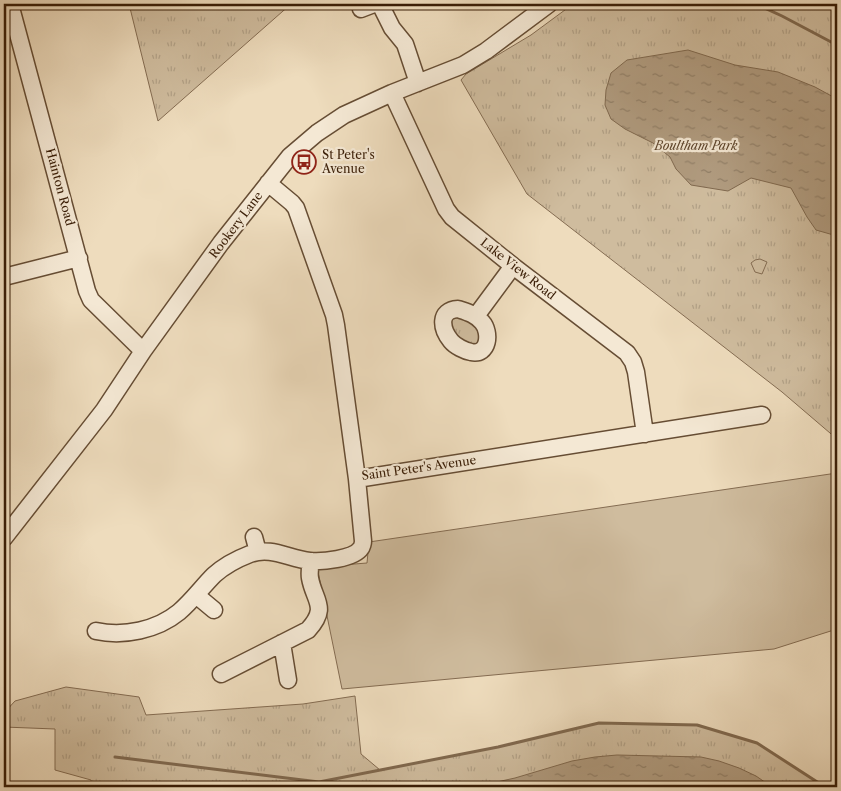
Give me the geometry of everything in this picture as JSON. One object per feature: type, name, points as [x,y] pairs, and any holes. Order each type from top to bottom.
[{"type":"street","name":"Hainton Road","points":[[10,4],[87,291],[91,300],[143,351]]},
{"type":"street","points":[[380,4],[392,28],[405,44],[418,83]]},
{"type":"street","name":"Rookery Lane","points":[[4,538],[104,410],[143,351],[221,243],[290,156],[316,133],[344,115],[392,93],[463,65],[486,51],[548,4]]},
{"type":"street","name":"Lake View Road","points":[[392,93],[446,209],[452,217],[627,353],[633,362],[636,372],[645,434]]},
{"type":"street","name":"Saint Peter's Avenue","points":[[268,183],[296,208],[334,315],[357,479],[762,416]]},
{"type":"street","points":[[4,277],[79,258]]},
{"type":"street","points":[[476,316],[513,266]]},
{"type":"street","points":[[104,637],[132,632],[169,619],[179,612],[214,575],[225,566],[249,555],[256,544],[274,552],[311,561],[343,558],[357,552],[362,548],[363,541],[357,479]]},
{"type":"street","points":[[221,674],[308,630],[314,624],[318,615],[318,602],[310,580],[311,561]]},
{"type":"street","points":[[196,595],[214,610]]},
{"type":"street","points":[[282,643],[288,680]]},
{"type":"green space","points":[[129,4],[291,4],[158,121]]},
{"type":"green space","name":"Boultham Park","points":[[573,4],[837,4],[837,439],[782,392],[527,194],[461,80],[466,74],[531,35]]},
{"type":"green space","points":[[760,259],[767,262],[762,274],[755,272],[751,263]]},
{"type":"green space","points":[[452,316],[471,319],[485,339],[473,348],[457,339],[449,330]]},
{"type":"green space","points":[[837,473],[837,629],[774,649],[342,689],[317,567],[367,563],[369,542]]},
{"type":"green space","points":[[66,687],[139,697],[146,715],[303,704],[355,696],[361,754],[380,770],[498,747],[599,723],[697,725],[757,743],[825,787],[92,787],[91,780],[55,770],[55,729],[4,727],[4,713],[15,701]]},
{"type":"water","points":[[688,50],[735,65],[778,72],[815,87],[837,99],[837,236],[816,230],[791,188],[751,178],[728,191],[691,185],[676,169],[670,157],[653,143],[625,129],[611,119],[605,105],[606,90],[611,73],[627,60]]},
{"type":"water","points":[[617,755],[701,757],[739,768],[756,776],[772,787],[711,788],[634,784],[602,787],[474,787],[515,778],[572,761]]},
{"type":"waterway","points":[[756,4],[833,43],[837,47]]},
{"type":"waterway","points":[[115,757],[319,782],[498,747],[599,723],[697,725],[757,743],[825,787]]},
{"type":"waterway","points":[[828,787],[837,782]]},
{"type":"place","name":"St Peter's Avenue","points":[[304,162]]}]
